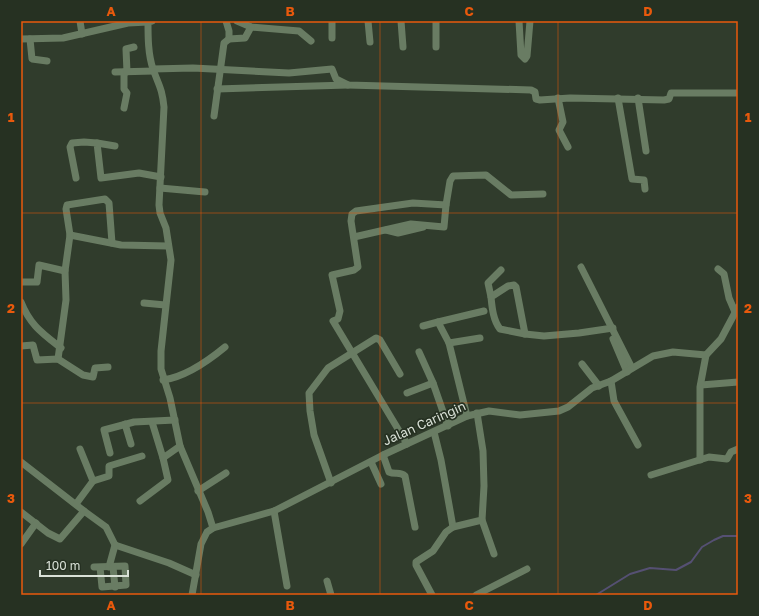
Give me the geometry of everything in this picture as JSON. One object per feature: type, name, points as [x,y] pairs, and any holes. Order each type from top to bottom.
[{"type":"street","points":[[80,21],[82,34]]},
{"type":"street","points":[[21,39],[63,38],[115,24],[150,21],[148,42],[154,70],[163,91],[160,213],[166,228],[171,260],[161,351],[163,380],[175,420],[180,446],[208,512],[213,528],[202,538],[192,595]]},
{"type":"street","points":[[214,116],[224,43],[229,38],[229,31],[226,21]]},
{"type":"street","points":[[237,21],[251,27],[299,31],[311,41]]},
{"type":"street","points":[[332,21],[332,38]]},
{"type":"street","points":[[368,21],[370,42]]},
{"type":"street","points":[[401,21],[403,47]]},
{"type":"street","points":[[436,21],[436,47]]},
{"type":"street","points":[[519,21],[521,55],[523,59],[528,56],[530,21]]},
{"type":"street","points":[[229,38],[242,40],[248,36],[251,27]]},
{"type":"street","points":[[30,39],[32,59],[47,61]]},
{"type":"street","points":[[124,108],[127,93],[124,89],[126,49],[134,47]]},
{"type":"street","points":[[115,72],[175,68],[303,73],[332,69],[336,79],[348,85]]},
{"type":"street","points":[[217,89],[348,85],[531,90],[536,92],[537,99],[558,98],[638,100],[667,100],[671,94],[674,93],[738,93]]},
{"type":"street","points":[[558,98],[563,122],[559,130],[568,147]]},
{"type":"street","points":[[619,99],[632,179],[644,180],[645,189]]},
{"type":"street","points":[[638,100],[646,151]]},
{"type":"street","points":[[76,178],[71,144],[84,142],[115,146]]},
{"type":"street","points":[[97,143],[101,178],[139,173],[161,177]]},
{"type":"street","points":[[354,236],[411,224],[442,228],[445,226],[446,205],[450,181],[453,176],[486,175],[511,195],[543,194]]},
{"type":"street","points":[[160,188],[205,192]]},
{"type":"street","points":[[58,359],[61,348],[66,300],[65,271],[70,235],[66,209],[67,205],[105,199],[109,203],[112,243]]},
{"type":"street","points":[[407,444],[333,321],[338,319],[340,311],[332,275],[354,270],[358,267],[350,218],[356,212],[413,203],[446,205]]},
{"type":"street","points":[[70,235],[121,245],[168,246]]},
{"type":"street","points":[[21,282],[37,282],[39,265],[65,271]]},
{"type":"street","points":[[580,267],[630,370]]},
{"type":"street","points":[[700,460],[701,385],[706,355],[721,338],[736,309],[729,298],[724,274],[718,269]]},
{"type":"street","points":[[501,270],[488,283],[496,323],[500,329],[544,336],[610,327]]},
{"type":"street","points":[[490,297],[508,286],[514,285],[525,334]]},
{"type":"street","points":[[21,302],[33,326],[61,348]]},
{"type":"street","points":[[144,303],[165,305]]},
{"type":"street","points":[[423,326],[484,311]]},
{"type":"street","points":[[438,322],[449,343],[467,416]]},
{"type":"street","points":[[332,483],[314,435],[309,393],[328,368],[376,338],[380,340],[400,374]]},
{"type":"street","points":[[449,343],[480,338]]},
{"type":"street","points":[[21,346],[33,345],[38,361],[58,359],[83,375],[92,377],[95,368],[108,367]]},
{"type":"street","points":[[163,380],[180,375],[207,361],[225,347]]},
{"type":"street","points":[[419,352],[433,383],[448,426]]},
{"type":"street","name":"Jalan Caringin","points":[[213,528],[274,511],[332,483],[383,455],[467,416],[477,413],[499,411],[520,415],[560,411],[568,407],[592,388],[611,381],[653,356],[666,352],[706,355]]},
{"type":"street","points":[[582,364],[598,386]]},
{"type":"street","points":[[611,381],[614,401],[638,445]]},
{"type":"street","points":[[701,385],[738,382]]},
{"type":"street","points":[[407,393],[433,383]]},
{"type":"street","points":[[477,413],[483,451],[484,486],[482,520],[494,554]]},
{"type":"street","points":[[110,453],[104,430],[137,421],[152,422],[175,420]]},
{"type":"street","points":[[140,501],[168,480],[152,422]]},
{"type":"street","points":[[125,424],[131,444]]},
{"type":"street","points":[[434,432],[441,460],[453,527]]},
{"type":"street","points":[[162,458],[180,446]]},
{"type":"street","points":[[80,449],[93,481]]},
{"type":"street","points":[[651,475],[709,457],[727,459],[731,452],[738,449]]},
{"type":"street","points":[[383,455],[389,472],[393,474],[400,473],[405,476],[416,527]]},
{"type":"street","points":[[76,504],[93,481],[109,476],[109,466],[142,456]]},
{"type":"street","points":[[21,462],[106,527],[115,546],[111,567],[115,587]]},
{"type":"street","points":[[371,462],[381,484]]},
{"type":"street","points":[[198,491],[226,473]]},
{"type":"street","points":[[21,512],[57,538],[60,538],[84,511]]},
{"type":"street","points":[[274,511],[287,586]]},
{"type":"street","points":[[432,595],[416,565],[416,562],[433,551],[446,532],[453,527],[482,520]]},
{"type":"street","points":[[21,544],[36,523]]},
{"type":"street","points":[[115,546],[169,563],[196,575]]},
{"type":"street","points":[[97,567],[111,567],[125,567],[126,584],[115,587],[99,588],[97,567]]},
{"type":"street","points":[[476,595],[527,569]]},
{"type":"street","points":[[327,581],[331,595]]},
{"type":"waterway","points":[[596,595],[630,574],[650,568],[676,570],[691,562],[702,547],[714,540],[723,536],[738,536]]}]
